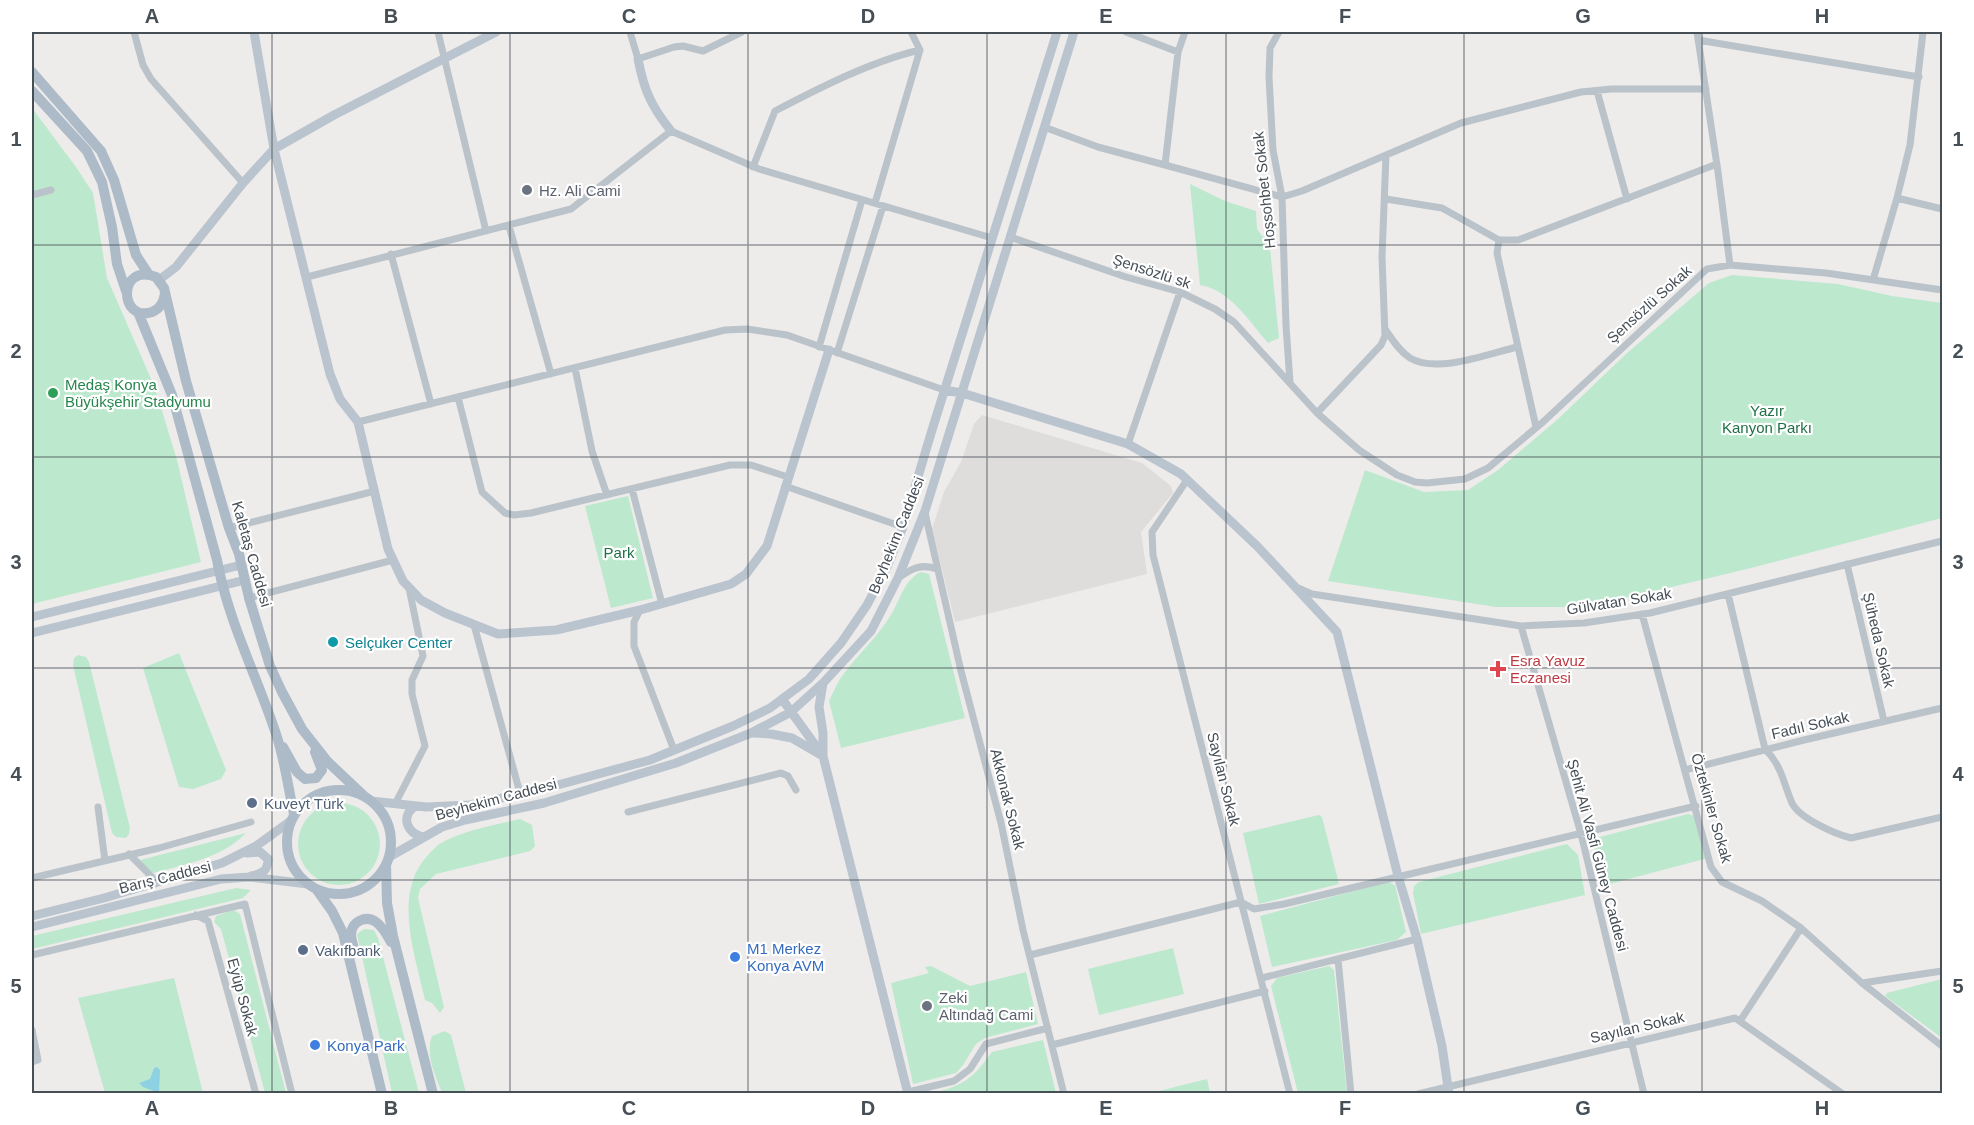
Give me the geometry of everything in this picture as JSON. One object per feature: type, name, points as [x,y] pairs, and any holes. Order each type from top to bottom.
[{"type":"main road","points":[[32,72],[101,151],[114,180],[136,255],[165,293],[157,309],[145,313],[138,312]]},
{"type":"main road","points":[[32,91],[87,151],[102,183],[112,227],[117,264],[129,304],[138,312],[172,395],[219,569],[221,585],[277,736],[297,772],[306,780],[311,780],[320,775],[321,765],[302,729]]},
{"type":"main road","points":[[126,291],[137,276],[154,278]]},
{"type":"main road","name":"Kaletaş Caddesi","points":[[165,293],[186,381],[270,666],[302,729],[328,762],[368,799]]},
{"type":"main road","points":[[277,736],[293,817]]},
{"type":"main road","points":[[380,1093],[343,933],[332,911],[312,886],[297,873],[290,859],[287,835],[293,817],[310,798],[328,791],[346,790],[368,799],[382,812],[389,826],[391,842],[387,861],[387,903],[396,951],[433,1094]]},
{"type":"main road","points":[[312,886],[337,894],[359,890],[378,877],[387,861]]},
{"type":"main road","points":[[355,979],[351,932],[358,922],[364,919],[374,921],[385,931],[396,951]]},
{"type":"street","points":[[134,32],[143,65],[151,79],[243,183]]},
{"type":"street","points":[[254,32],[274,149],[330,374],[340,399],[358,422],[388,549],[403,581],[421,600],[445,613],[498,634],[556,630],[640,610],[731,584],[746,574],[767,546],[828,350],[883,206]]},
{"type":"street","points":[[438,32],[486,231]]},
{"type":"street","points":[[154,278],[176,267],[243,183],[274,149],[496,32]]},
{"type":"street","points":[[630,32],[643,86],[655,111],[671,131],[753,167],[992,238]]},
{"type":"street","points":[[638,59],[674,47],[683,46],[703,51],[742,32]]},
{"type":"street","points":[[874,204],[920,50],[911,32]]},
{"type":"street","name":"Beyhekim Caddesi","points":[[368,799],[415,806],[470,805],[543,789],[650,760],[733,726],[770,708],[809,679],[841,643],[867,604],[887,567],[903,527],[1057,32]]},
{"type":"street","name":"Beyhekim Caddesi","points":[[387,861],[423,837],[451,824],[544,803],[676,763],[751,733],[791,712],[824,682],[872,631],[898,578],[925,511],[1074,32]]},
{"type":"street","points":[[1126,32],[1178,52]]},
{"type":"street","points":[[1166,165],[1178,52],[1185,32]]},
{"type":"street","name":"Hoşsohbet Sokak","points":[[1279,32],[1270,48],[1269,77],[1273,150],[1282,197],[1290,384]]},
{"type":"street","points":[[1697,32],[1730,265]]},
{"type":"street","points":[[1873,280],[1910,144],[1923,32]]},
{"type":"street","points":[[1698,40],[1919,77]]},
{"type":"street","points":[[753,167],[775,111],[808,94],[899,55],[920,50]]},
{"type":"street","points":[[1044,127],[1098,147],[1282,197],[1302,191],[1461,123],[1581,93],[1706,89]]},
{"type":"street","points":[[1597,91],[1627,199]]},
{"type":"street","points":[[307,277],[571,209],[671,131]]},
{"type":"street","points":[[1317,413],[1382,345],[1385,336],[1382,257],[1386,155]]},
{"type":"street","points":[[1386,199],[1442,208],[1499,240],[1518,240],[1717,164]]},
{"type":"street","points":[[32,195],[51,190]]},
{"type":"street","points":[[1897,198],[1942,209]]},
{"type":"street","points":[[828,350],[862,200]]},
{"type":"street","points":[[509,226],[551,374]]},
{"type":"street","name":"Şensözlü sk","points":[[1010,237],[1126,277],[1180,292],[1215,309],[1234,322],[1317,413],[1359,450],[1380,466],[1416,482]]},
{"type":"street","points":[[1499,240],[1497,253],[1536,427]]},
{"type":"street","points":[[391,254],[431,404]]},
{"type":"street","name":"Şensözlü Sokak","points":[[1416,482],[1440,483],[1465,479],[1488,468],[1536,427],[1707,269],[1730,265],[1826,273],[1942,290]]},
{"type":"street","points":[[1128,444],[1180,292]]},
{"type":"street","points":[[358,422],[725,330],[747,328],[787,335],[944,390],[962,393],[1128,444],[1181,474],[1257,546],[1337,632],[1398,876],[1417,939],[1442,1046],[1449,1090]]},
{"type":"street","points":[[1385,329],[1398,348],[1411,359],[1429,363],[1452,363],[1517,347]]},
{"type":"street","points":[[575,368],[592,450],[607,495]]},
{"type":"street","points":[[458,397],[482,492],[505,513],[514,515],[531,513],[730,465],[750,465],[903,527]]},
{"type":"street","name":"Sayılan Sokak","points":[[1187,480],[1152,532],[1153,555],[1290,1094]]},
{"type":"street","points":[[632,489],[662,604]]},
{"type":"street","points":[[229,528],[375,491]]},
{"type":"street","name":"Akkonak Sokak","points":[[925,511],[961,671],[1001,823],[1064,1094]]},
{"type":"street","name":"Gülvatan Sokak","points":[[1296,587],[1312,594],[1521,626],[1584,623],[1642,614],[1942,541]]},
{"type":"street","points":[[249,598],[393,560]]},
{"type":"street","name":"Şüheda Sokak","points":[[1847,564],[1884,721]]},
{"type":"street","points":[[32,617],[241,565]]},
{"type":"street","points":[[898,578],[919,566],[937,568]]},
{"type":"street","points":[[32,633],[245,580]]},
{"type":"street","points":[[395,804],[425,746],[412,694],[412,680],[423,656],[410,588]]},
{"type":"street","points":[[1728,594],[1765,749],[1776,760],[1793,805],[1798,812],[1837,835],[1851,838],[1942,817]]},
{"type":"street","points":[[640,610],[634,622],[634,646],[674,750]]},
{"type":"street","name":"Öztekinler Sokak","points":[[1642,614],[1711,867],[1722,882],[1762,901],[1801,928],[1862,983],[1942,1046]]},
{"type":"street","points":[[474,625],[520,793]]},
{"type":"street","name":"Şehit Ali Vasfi Güney Caddesi","points":[[1521,626],[1581,834],[1644,1094]]},
{"type":"street","points":[[824,682],[819,707],[823,733],[823,756],[908,1093],[954,1081],[970,1069],[986,1044],[1048,1028]]},
{"type":"street","points":[[782,699],[823,756]]},
{"type":"street","name":"Fadıl Sokak","points":[[1685,770],[1942,708]]},
{"type":"street","points":[[751,733],[792,738],[823,756]]},
{"type":"street","points":[[628,812],[781,773],[788,776],[796,790]]},
{"type":"street","points":[[415,806],[407,815],[406,823],[410,831],[423,837]]},
{"type":"street","points":[[1030,955],[1241,902],[1254,909],[1262,909],[1695,806]]},
{"type":"street","points":[[98,807],[105,861]]},
{"type":"street","name":"Barış Caddesi","points":[[32,916],[209,868],[243,853],[268,838],[293,817]]},
{"type":"street","points":[[32,878],[159,848],[251,822]]},
{"type":"street","points":[[243,853],[260,852],[268,859],[266,870],[249,877]]},
{"type":"street","points":[[129,854],[157,882]]},
{"type":"street","name":"Barış Caddesi","points":[[32,927],[206,881],[249,877],[312,886]]},
{"type":"street","points":[[32,955],[245,904],[292,1094]]},
{"type":"street","name":"Eyüp Sokak","points":[[196,915],[208,921],[256,1094]]},
{"type":"street","points":[[1801,928],[1740,1021],[1831,1090],[1843,1094]]},
{"type":"street","points":[[1262,978],[1417,939]]},
{"type":"street","points":[[1338,959],[1351,1094]]},
{"type":"street","points":[[1862,983],[1942,971]]},
{"type":"street","points":[[1052,1045],[1265,991]]},
{"type":"street","name":"Sayılan Sokak","points":[[1418,1094],[1449,1090],[1632,1042],[1735,1018],[1740,1021]]},
{"type":"street","points":[[32,1030],[38,1060],[32,1062]]},
{"type":"shaded area","points":[[982,415],[1142,463],[1171,486],[1173,493],[1141,532],[1147,574],[955,622],[932,529],[944,492],[961,462],[974,424]]},
{"type":"green space","points":[[32,108],[93,193],[107,278],[155,388],[177,460],[201,562],[32,604]]},
{"type":"green space","points":[[1190,184],[1225,201],[1256,211],[1257,229],[1262,236],[1269,238],[1279,338],[1268,343],[1230,300],[1211,288],[1200,285]]},
{"type":"green space","name":"Yazır Kanyon Parkı","points":[[1732,275],[1838,284],[1892,296],[1942,303],[1942,518],[1751,568],[1588,607],[1496,607],[1328,581],[1365,470],[1424,492],[1468,490],[1498,470],[1558,419],[1626,354],[1709,283]]},
{"type":"green space","name":"Park","points":[[628,496],[653,598],[611,608],[585,506]]},
{"type":"green space","points":[[921,572],[929,574],[965,718],[841,748],[829,701],[842,676],[886,622],[907,585],[915,575]]},
{"type":"green space","points":[[179,653],[226,770],[221,779],[193,789],[179,787],[143,668]]},
{"type":"green space","points":[[78,655],[86,657],[89,662],[130,828],[126,838],[116,837],[112,833],[73,665],[74,658]]},
{"type":"green space","points":[[331,803],[347,803],[362,810],[373,821],[380,836],[377,860],[368,873],[347,885],[331,885],[316,878],[305,867],[298,852],[298,836],[305,821],[316,810]]},
{"type":"green space","points":[[1688,814],[1695,816],[1708,858],[1606,885],[1593,843],[1596,838]]},
{"type":"green space","points":[[1319,815],[1322,817],[1339,884],[1259,904],[1243,833]]},
{"type":"green space","points":[[520,819],[532,825],[535,846],[530,851],[436,874],[420,889],[418,898],[444,1007],[440,1013],[432,1003],[425,1000],[412,944],[409,906],[411,887],[417,870],[436,847],[450,838]]},
{"type":"green space","points":[[246,833],[226,849],[215,854],[154,873],[148,870],[140,860]]},
{"type":"green space","points":[[1567,844],[1578,855],[1585,895],[1421,934],[1413,893],[1414,886],[1419,882]]},
{"type":"green space","points":[[1388,882],[1395,885],[1406,932],[1397,940],[1272,967],[1260,916]]},
{"type":"green space","points":[[236,888],[251,890],[243,898],[32,949],[32,936]]},
{"type":"green space","points":[[234,910],[240,914],[286,1093],[265,1093],[221,929],[214,922],[216,916]]},
{"type":"green space","points":[[364,929],[374,930],[378,938],[419,1093],[392,1093],[357,934]]},
{"type":"green space","points":[[1173,948],[1184,994],[1099,1015],[1088,969]]},
{"type":"green space","points":[[931,966],[970,986],[1026,972],[1038,1024],[985,1038],[976,1044],[956,1073],[913,1084],[891,983],[929,973],[925,967]]},
{"type":"green space","points":[[1329,966],[1334,970],[1347,1093],[1298,1093],[1271,986],[1277,978]]},
{"type":"green space","points":[[174,978],[203,1093],[105,1093],[78,998]]},
{"type":"green space","points":[[1942,979],[1942,1038],[1885,996],[1887,993]]},
{"type":"green space","points":[[445,1031],[451,1035],[466,1093],[442,1093],[434,1072],[430,1058],[430,1043],[432,1036]]},
{"type":"green space","points":[[1043,1040],[1056,1093],[934,1093],[954,1087],[967,1079],[979,1069],[992,1052]]},
{"type":"green space","points":[[1207,1079],[1210,1093],[1151,1093]]},
{"type":"water","points":[[157,1067],[160,1070],[159,1093],[139,1083],[150,1079],[154,1068]]},
{"type":"place","name":"Hz. Ali Cami","points":[[527,190]]},
{"type":"place","name":"Medaş Konya Büyükşehir Stadyumu","points":[[53,393]]},
{"type":"place","name":"Selçuker Center","points":[[333,642]]},
{"type":"place","name":"Esra Yavuz Eczanesi","points":[[1498,669]]},
{"type":"place","name":"Kuveyt Türk","points":[[252,803]]},
{"type":"place","name":"Vakıfbank","points":[[303,950]]},
{"type":"place","name":"M1 Merkez Konya AVM","points":[[735,957]]},
{"type":"place","name":"Zeki Altındağ Cami","points":[[927,1006]]},
{"type":"place","name":"Konya Park","points":[[315,1045]]}]
